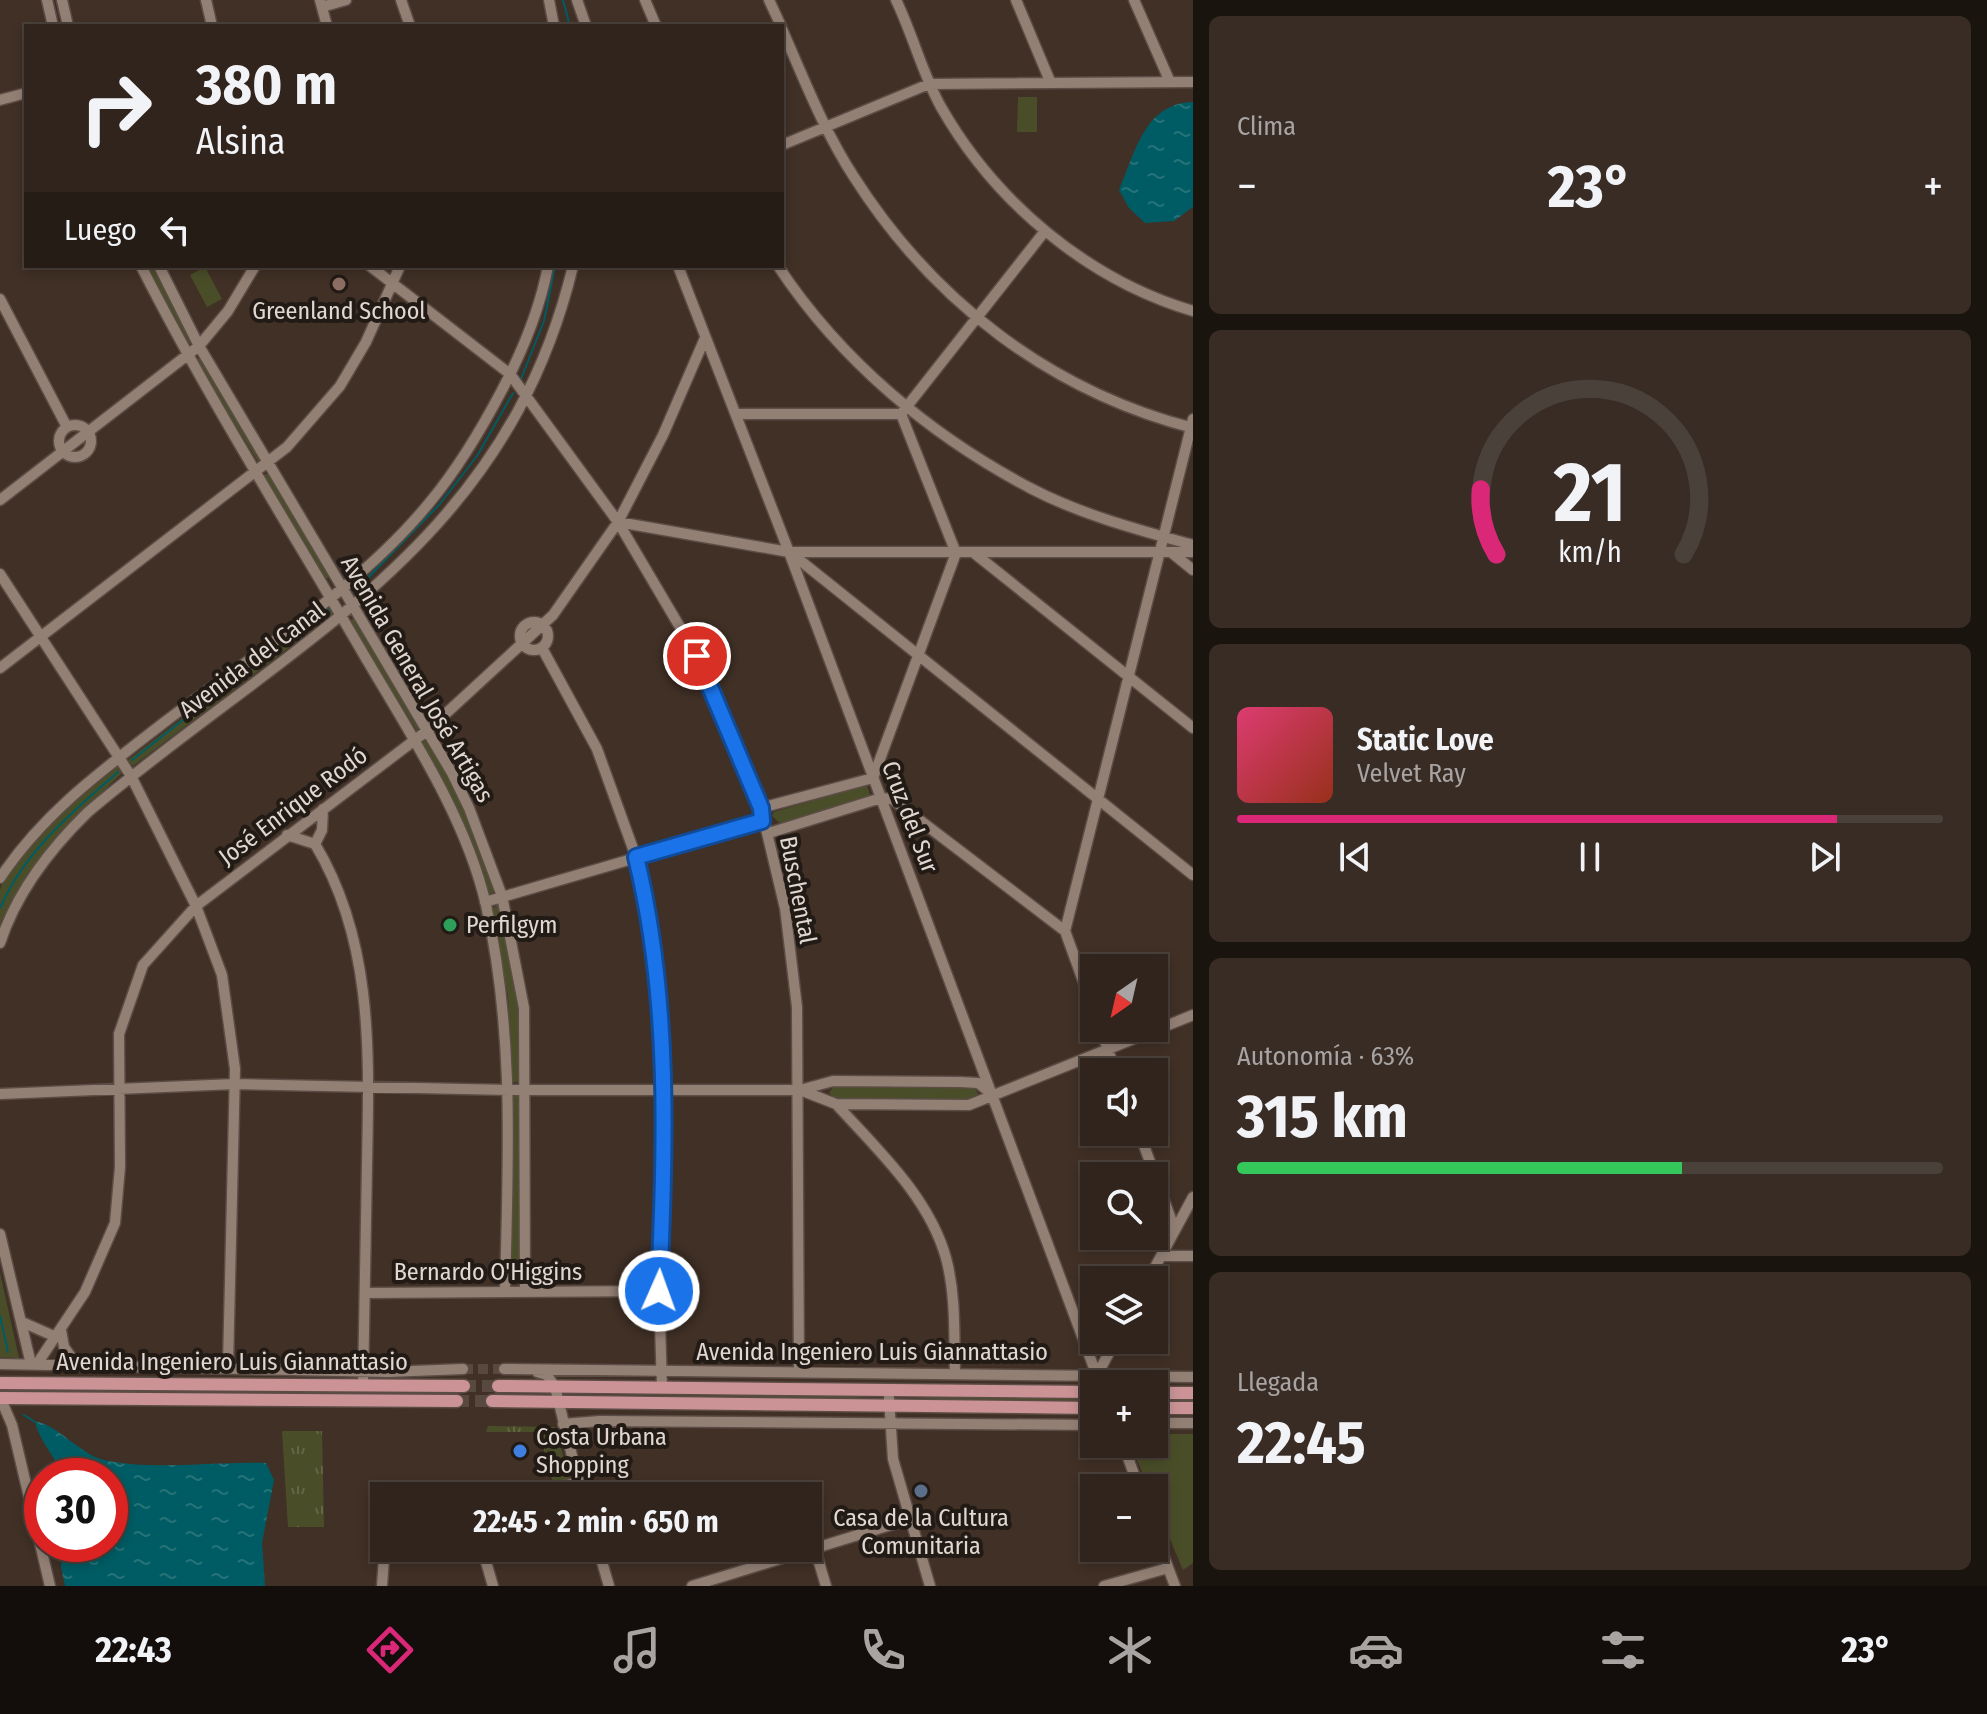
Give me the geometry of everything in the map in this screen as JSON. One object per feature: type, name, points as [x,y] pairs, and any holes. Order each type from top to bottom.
[{"type":"main road","name":"Avenida Ingeniero Luis Giannattasio","points":[[0,1383],[464,1386]]},
{"type":"main road","name":"Avenida Ingeniero Luis Giannattasio","points":[[498,1386],[1080,1392]]},
{"type":"main road","points":[[1168,1393],[1193,1393]]},
{"type":"main road","name":"Avenida Ingeniero Luis Giannattasio","points":[[0,1397],[457,1401]]},
{"type":"main road","points":[[492,1401],[1080,1408]]},
{"type":"main road","points":[[1168,1408],[1193,1408]]},
{"type":"street","points":[[47,0],[53,24]]},
{"type":"street","points":[[62,0],[68,24]]},
{"type":"street","points":[[206,0],[212,24]]},
{"type":"street","points":[[326,24],[321,3],[346,0]]},
{"type":"street","points":[[401,0],[409,24]]},
{"type":"street","points":[[549,0],[554,24]]},
{"type":"street","points":[[577,0],[585,24]]},
{"type":"street","points":[[645,0],[655,24]]},
{"type":"street","points":[[769,0],[779,24]]},
{"type":"street","points":[[896,0],[929,84],[973,155],[1045,231],[1128,286],[1193,311]]},
{"type":"street","points":[[904,17],[906,0]]},
{"type":"street","points":[[1016,0],[1050,81]]},
{"type":"street","points":[[1134,0],[1170,82]]},
{"type":"street","points":[[784,35],[826,127],[854,177],[926,274],[1020,352],[1130,409],[1192,425],[1065,931]]},
{"type":"street","points":[[784,144],[929,84],[1193,82]]},
{"type":"street","points":[[0,100],[24,94]]},
{"type":"street","points":[[903,411],[1045,231]]},
{"type":"street","name":"Avenida General José Artigas","points":[[142,268],[187,356],[255,474],[414,739],[454,818],[485,902],[504,1007],[510,1090],[505,1291]]},
{"type":"street","name":"Avenida General José Artigas","points":[[160,268],[199,346],[428,730],[469,808],[502,896],[524,1008],[525,1292]]},
{"type":"street","points":[[0,500],[199,346],[228,311],[254,268]]},
{"type":"street","name":"Buschental","points":[[373,268],[510,374],[618,522],[697,656],[761,808],[785,908],[797,1007],[800,1090],[799,1372]]},
{"type":"street","points":[[0,668],[268,464],[316,417],[340,386],[366,342],[399,268]]},
{"type":"street","name":"Avenida del Canal","points":[[0,878],[58,807],[330,596],[401,535],[429,504],[477,437],[510,374],[536,311],[547,268]]},
{"type":"street","name":"Avenida del Canal","points":[[0,943],[22,892],[41,864],[88,812],[355,607],[446,517],[472,485],[525,397],[555,328],[572,268]]},
{"type":"street","name":"Cruz del Sur","points":[[679,268],[789,552],[1095,1370]]},
{"type":"street","points":[[780,268],[842,346],[903,411],[1033,490],[1105,519],[1193,545]]},
{"type":"street","points":[[0,299],[67,427]]},
{"type":"street","name":"José Enrique Rodó","points":[[34,1364],[58,1333],[99,1265],[115,1223],[120,1167],[119,1034],[131,992],[152,953],[196,906],[428,730],[543,625],[618,522],[663,435],[705,338]]},
{"type":"street","points":[[736,414],[903,411]]},
{"type":"street","points":[[761,808],[873,778],[921,655],[956,553],[903,411]]},
{"type":"street","points":[[78,425],[88,431],[92,440],[85,454],[76,458],[62,451],[59,438],[67,427],[78,425]]},
{"type":"street","points":[[618,522],[789,552],[1193,552]]},
{"type":"street","points":[[789,552],[1193,875]]},
{"type":"street","points":[[974,553],[1193,728]]},
{"type":"street","points":[[1172,553],[1193,570]]},
{"type":"street","points":[[0,574],[131,776],[196,906],[222,975],[235,1084],[228,1366]]},
{"type":"street","points":[[523,646],[532,651],[542,648],[548,640],[543,625]]},
{"type":"street","points":[[542,648],[597,749],[636,857],[652,926],[666,1087],[659,1291],[662,1388]]},
{"type":"street","points":[[769,833],[881,798],[899,803],[1065,931],[1080,972]]},
{"type":"street","points":[[315,844],[322,830],[323,809]]},
{"type":"street","points":[[485,902],[762,821]]},
{"type":"street","points":[[287,835],[315,844],[338,896],[364,977],[368,1087],[363,1385]]},
{"type":"street","points":[[800,1090],[836,1104],[969,1105],[1193,1015]]},
{"type":"street","points":[[1105,1042],[1111,1058]]},
{"type":"street","points":[[0,1094],[235,1084],[510,1090],[666,1087],[800,1090],[833,1081],[978,1083],[992,1094]]},
{"type":"street","points":[[836,1104],[907,1184],[945,1257],[954,1310],[955,1374]]},
{"type":"street","points":[[1144,1146],[1175,1230]]},
{"type":"street","points":[[1156,1266],[1193,1197]]},
{"type":"street","points":[[0,1234],[34,1364]]},
{"type":"street","points":[[1162,1256],[1193,1256]]},
{"type":"street","name":"Bernardo O'Higgins","points":[[365,1293],[659,1291]]},
{"type":"street","points":[[22,1322],[58,1333],[76,1364]]},
{"type":"street","name":"Avenida Ingeniero Luis Giannattasio","points":[[0,1364],[463,1369]]},
{"type":"street","points":[[521,1368],[547,1375],[555,1387],[578,1482]]},
{"type":"street","name":"Avenida Ingeniero Luis Giannattasio","points":[[504,1369],[955,1374],[1080,1379]]},
{"type":"street","name":"Avenida Ingeniero Luis Giannattasio","points":[[1168,1378],[1193,1377]]},
{"type":"street","points":[[889,1391],[893,1459],[930,1586]]},
{"type":"street","points":[[0,1397],[50,1586]]},
{"type":"street","points":[[826,1405],[834,1421]]},
{"type":"street","points":[[563,1424],[834,1421],[1080,1425]]},
{"type":"street","points":[[1168,1423],[1193,1423]]},
{"type":"street","points":[[822,1547],[910,1519]]},
{"type":"street","points":[[382,1586],[387,1562]]},
{"type":"street","points":[[486,1562],[493,1586]]},
{"type":"street","points":[[602,1562],[609,1586]]},
{"type":"street","points":[[692,1586],[721,1582],[778,1562]]},
{"type":"street","points":[[819,1562],[826,1586]]},
{"type":"street","points":[[1166,1562],[1175,1586]]},
{"type":"street","points":[[1104,1586],[1168,1568]]},
{"type":"green space","points":[[1018,97],[1037,97],[1037,132],[1017,132]]},
{"type":"green space","points":[[146,268],[155,268],[191,339],[186,346]]},
{"type":"green space","points":[[206,268],[222,299],[207,307],[190,275]]},
{"type":"green space","points":[[200,358],[260,457],[259,463],[195,361]]},
{"type":"green space","points":[[265,474],[270,474],[330,574],[328,578],[323,578],[264,479]]},
{"type":"green space","points":[[328,606],[333,614],[133,766],[128,760]]},
{"type":"green space","points":[[356,617],[420,726],[417,731],[349,621]]},
{"type":"green space","points":[[430,742],[467,813],[497,891],[488,894],[421,744]]},
{"type":"green space","points":[[117,767],[122,773],[39,861],[0,924],[0,889],[4,880],[47,825]]},
{"type":"green space","points":[[867,786],[870,795],[867,798],[780,823],[772,816],[774,812]]},
{"type":"green space","points":[[500,905],[518,993],[522,1082],[513,1082],[508,995],[491,908]]},
{"type":"green space","points":[[972,1084],[979,1095],[976,1100],[837,1100],[829,1093],[834,1086]]},
{"type":"green space","points":[[513,1096],[522,1096],[519,1282],[511,1282]]},
{"type":"green space","points":[[0,1273],[19,1358],[0,1357]]},
{"type":"green space","points":[[22,1390],[413,1391],[412,1395],[166,1395]]},
{"type":"green space","points":[[841,1395],[877,1400],[570,1399],[570,1396]]},
{"type":"green space","points":[[966,1396],[1080,1397],[1080,1402],[898,1400]]},
{"type":"green space","points":[[488,1426],[555,1427],[570,1480],[553,1482],[539,1432],[486,1432]]},
{"type":"green space","points":[[282,1431],[322,1431],[324,1527],[288,1527]]},
{"type":"green space","points":[[1168,1434],[1193,1434],[1193,1563],[1183,1570],[1168,1534],[1168,1474],[1143,1474],[1136,1458],[1168,1458]]},
{"type":"water","points":[[1193,102],[1193,207],[1174,221],[1145,223],[1129,208],[1119,190],[1130,161],[1152,121],[1163,111]]},
{"type":"water","points":[[35,1422],[50,1427],[98,1458],[54,1458]]},
{"type":"water","points":[[128,1463],[266,1463],[274,1480],[262,1543],[265,1586],[65,1586],[61,1562],[128,1562]]},
{"type":"waterway","points":[[563,0],[569,24]]},
{"type":"waterway","points":[[521,379],[544,321],[555,268]]},
{"type":"waterway","points":[[354,592],[439,505],[477,456],[513,393]]},
{"type":"waterway","points":[[312,619],[329,610]]},
{"type":"waterway","points":[[132,760],[269,652]]},
{"type":"waterway","points":[[0,908],[10,887],[36,850],[118,772]]},
{"type":"waterway","points":[[0,1316],[8,1352]]},
{"type":"waterway","points":[[24,1415],[35,1422]]},
{"type":"tunnel","points":[[463,1369],[504,1369]]},
{"type":"tunnel","points":[[464,1386],[498,1386]]},
{"type":"tunnel","points":[[457,1401],[492,1401]]},
{"type":"place","name":"Greenland School","points":[[339,284]]},
{"type":"place","name":"Perfilgym","points":[[450,925]]},
{"type":"place","name":"Costa Urbana Shopping","points":[[520,1451]]},
{"type":"place","name":"Casa de la Cultura Comunitaria","points":[[921,1491]]},
{"type":"route","points":[[659,1291],[666,1087],[652,926],[636,857],[762,821],[761,808],[719,700],[697,656]]}]
